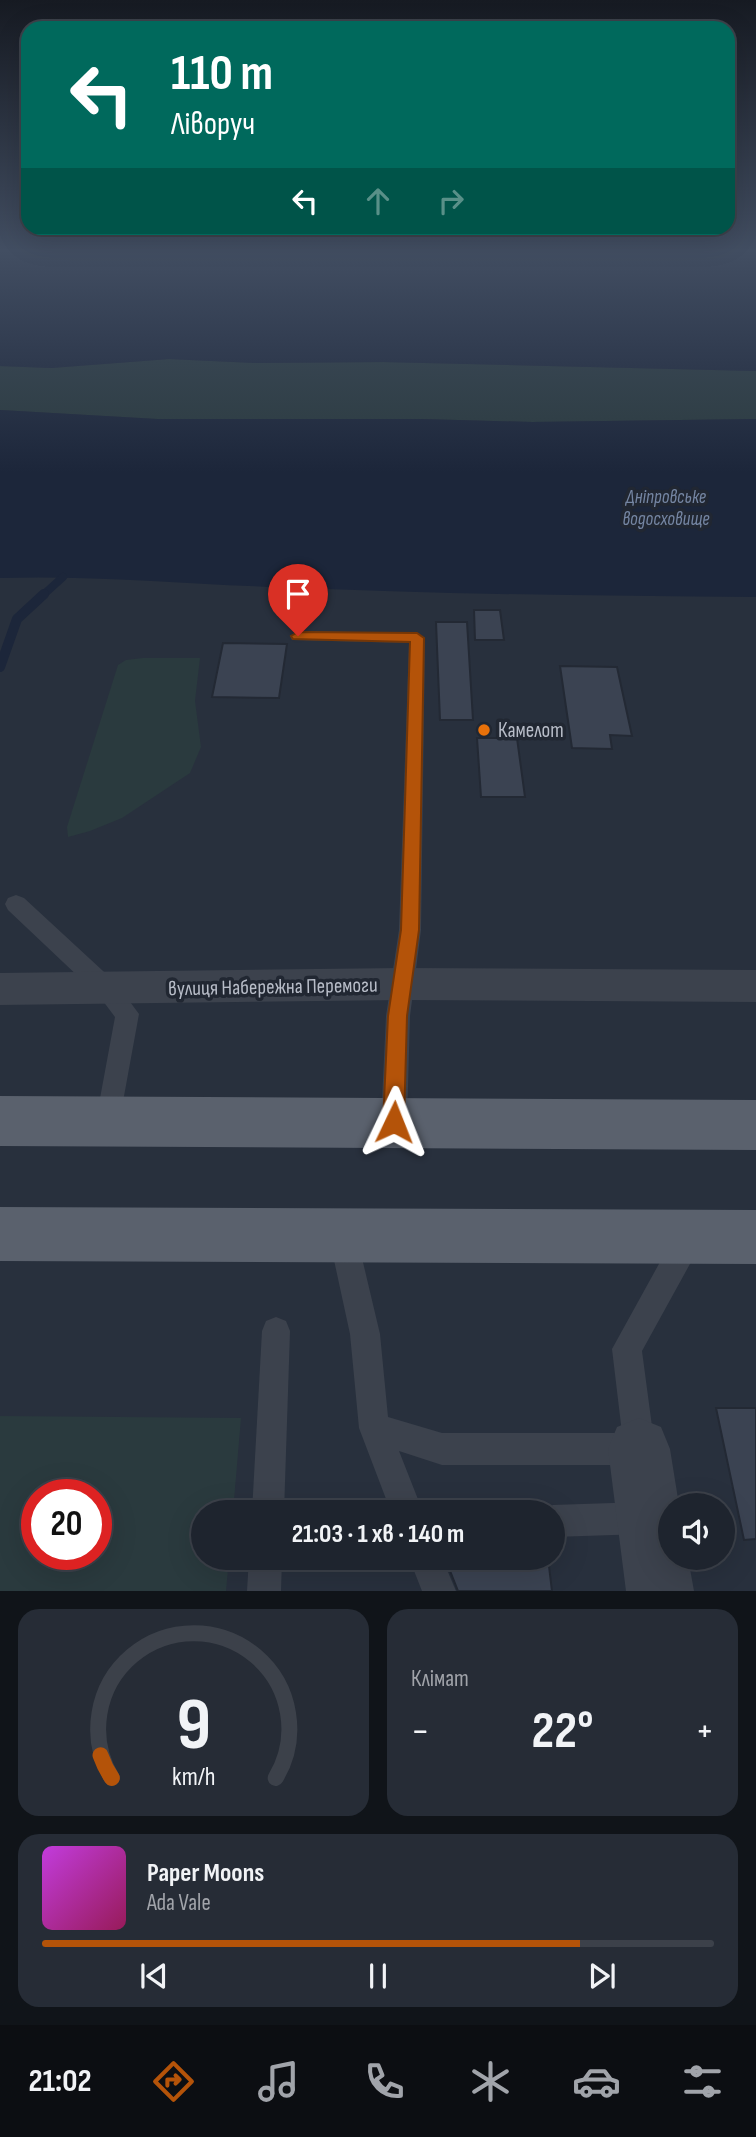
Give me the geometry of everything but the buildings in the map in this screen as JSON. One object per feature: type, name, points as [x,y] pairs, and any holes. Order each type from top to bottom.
[{"type":"main road","points":[[0,1121],[756,1125]]},
{"type":"main road","points":[[0,1234],[756,1237]]},
{"type":"street","name":"вулиця Набережна Перемоги","points":[[0,989],[108,990],[402,984],[756,986]]},
{"type":"street","points":[[639,1449],[660,1591]]},
{"type":"lane","points":[[298,636],[417,638],[410,930],[398,1016],[394,1122]]},
{"type":"lane","points":[[16,904],[108,990],[127,1014],[109,1121]]},
{"type":"lane","points":[[342,1236],[365,1334],[374,1427],[402,1500]]},
{"type":"lane","points":[[374,1427],[442,1450],[639,1449],[627,1349],[690,1237]]},
{"type":"lane","points":[[269,1500],[276,1331]]},
{"type":"lane","points":[[565,1521],[650,1518]]},
{"type":"lane","points":[[264,1591],[265,1570]]},
{"type":"lane","points":[[431,1570],[439,1591]]},
{"type":"shaded area","points":[[169,359],[255,363],[383,362],[756,371],[756,419],[532,422],[421,419],[157,419],[0,410],[0,366],[51,368]]},
{"type":"shaded area","points":[[200,658],[195,701],[201,747],[190,773],[122,818],[68,837],[67,827],[118,665],[126,660]]},
{"type":"shaded area","points":[[0,1416],[241,1418],[234,1500],[191,1500],[191,1570],[228,1570],[226,1591],[0,1591]]},
{"type":"water","points":[[0,324],[756,324],[756,371],[383,362],[255,363],[169,359],[51,368],[0,366]]},
{"type":"water","name":"Дніпровське водосховище","points":[[0,410],[157,419],[421,419],[532,422],[756,419],[756,597],[455,593],[103,579],[0,578]]},
{"type":"waterway","points":[[42,596],[63,577]]},
{"type":"waterway","points":[[0,667],[17,619],[44,594]]},
{"type":"place","name":"Камелот","points":[[484,730]]},
{"type":"route","points":[[298,636],[417,638],[410,930],[398,1016],[394,1122]]}]
